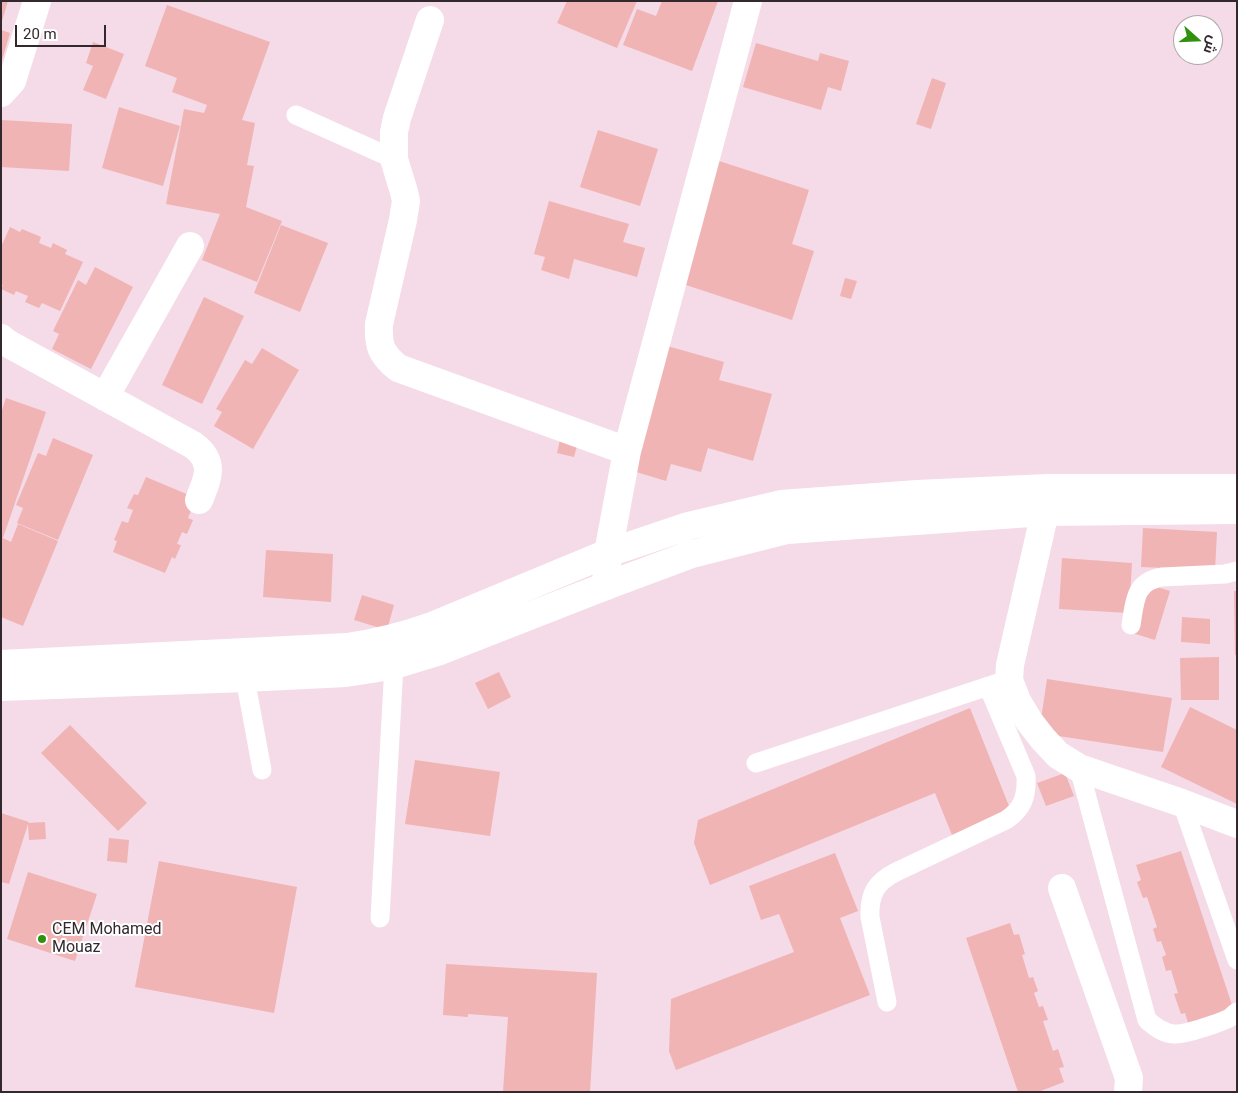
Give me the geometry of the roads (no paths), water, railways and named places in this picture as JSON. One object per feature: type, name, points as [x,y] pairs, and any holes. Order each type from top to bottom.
[{"type":"street","points":[[1,93],[12,81],[37,1]]},
{"type":"street","points":[[606,586],[608,553],[627,451],[748,1]]},
{"type":"street","points":[[430,20],[394,132],[394,159],[406,201],[379,324],[378,336],[381,349],[398,368],[627,451]]},
{"type":"street","points":[[105,397],[190,246]]},
{"type":"street","points":[[3,347],[105,397],[201,451],[209,467],[208,477],[199,500]]},
{"type":"street","points":[[1,664],[347,647],[392,652],[440,651],[692,554],[787,530],[1046,500],[1237,488]]},
{"type":"street","points":[[1,687],[244,678],[346,673],[372,669],[392,652],[432,626],[608,553],[688,526],[781,504],[917,494],[1237,510]]},
{"type":"street","points":[[1046,500],[1010,665],[998,683],[1017,701],[1033,727],[1058,755],[1078,768],[1182,803],[1237,824]]},
{"type":"street","points":[[1062,888],[1128,1078],[1128,1092]]},
{"type":"lane","points":[[296,115],[394,159]]},
{"type":"lane","points":[[1131,625],[1136,596],[1146,582],[1162,577],[1225,574],[1237,571]]},
{"type":"lane","points":[[380,918],[392,652]]},
{"type":"lane","points":[[244,678],[262,770]]},
{"type":"lane","points":[[756,763],[998,683],[1026,776],[1025,797],[1020,807],[1006,820],[886,877],[878,884],[869,906],[887,1002]]},
{"type":"lane","points":[[1078,768],[1147,1020],[1164,1032],[1184,1034],[1230,1018],[1237,1012]]},
{"type":"lane","points":[[1182,803],[1237,960]]},
{"type":"place","name":"CEM Mohamed Mouaz","points":[[42,939]]}]
